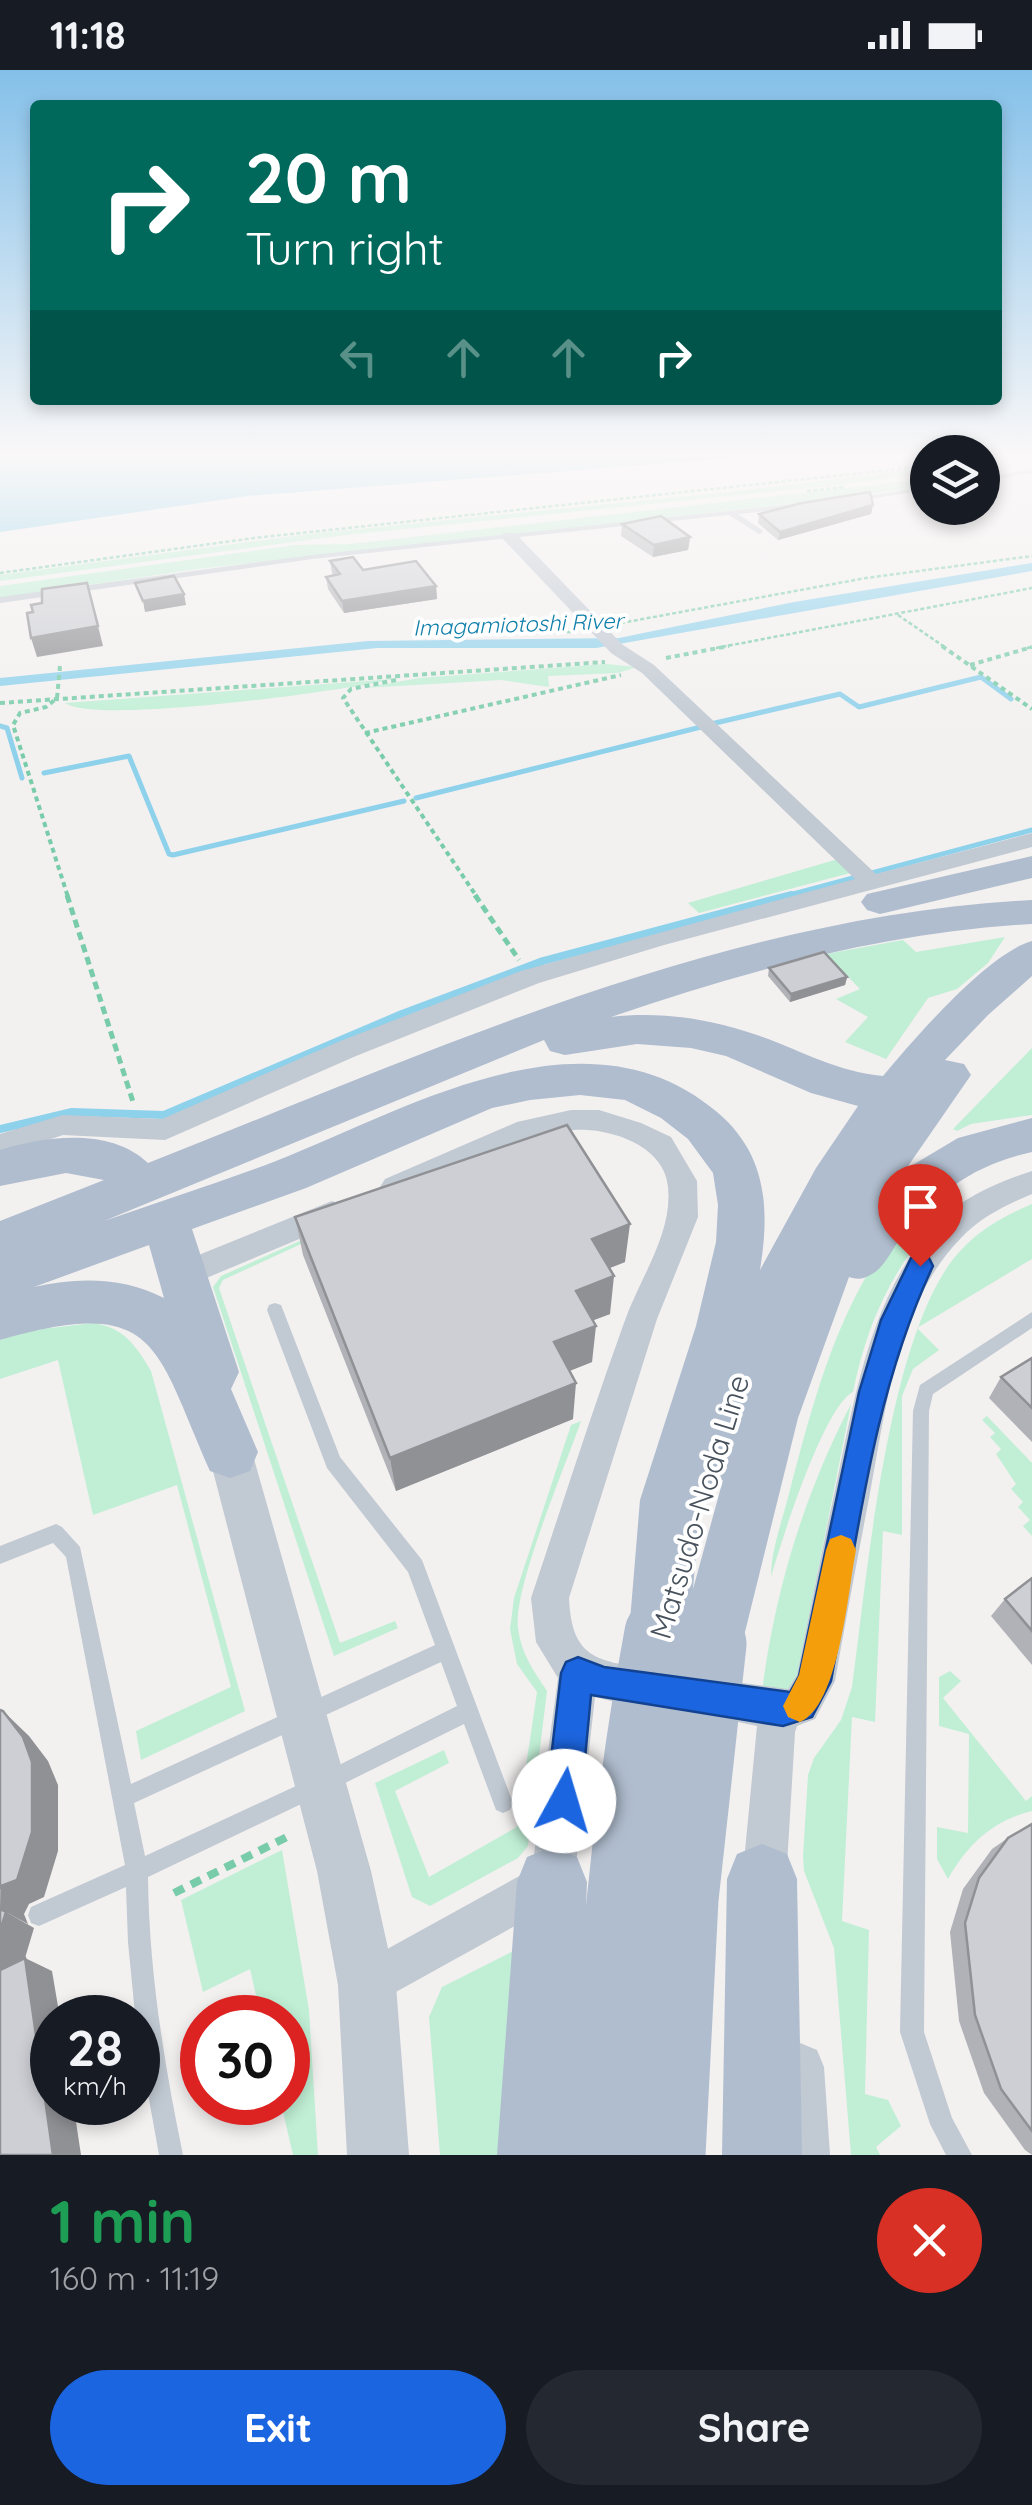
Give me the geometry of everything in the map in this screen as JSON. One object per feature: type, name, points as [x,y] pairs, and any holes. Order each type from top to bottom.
[{"type":"main road","points":[[0,1242],[520,1033],[674,982],[846,937],[956,918],[1021,875]]},
{"type":"main road","name":"Matsudo-Noda Line","points":[[670,2155],[688,1817],[686,1638],[698,1496],[770,1298],[836,1173],[893,1094],[962,1012],[1032,954]]},
{"type":"main road","name":"Matsudo-Noda Line","points":[[606,2155],[618,1914],[634,1772],[753,1465],[793,1346],[830,1262],[876,1175],[948,1075],[988,1028],[1032,991]]},
{"type":"main road","points":[[0,1262],[281,1152],[498,1060],[583,1036],[640,1030],[709,1036],[748,1048],[820,1080],[850,1089],[893,1094],[922,1089],[948,1075]]},
{"type":"main road","points":[[0,1278],[242,1193],[480,1095],[544,1080],[610,1080],[666,1099],[718,1141],[736,1170],[744,1200],[743,1236],[735,1274],[672,1486],[686,1638]]},
{"type":"main road","points":[[686,1638],[779,1465],[820,1341],[851,1268],[904,1195],[923,1179],[981,1146],[1032,1135]]},
{"type":"main road","points":[[0,1168],[31,1158],[84,1154],[109,1160],[130,1172]]},
{"type":"main road","points":[[179,1256],[230,1452]]},
{"type":"main road","points":[[0,1318],[74,1301],[131,1306],[154,1317],[178,1340],[230,1452]]},
{"type":"main road","points":[[762,1879],[762,2155]]},
{"type":"main road","points":[[537,2155],[552,1882]]},
{"type":"street","points":[[523,551],[599,632],[865,875]]},
{"type":"street","points":[[0,1145],[63,1125],[165,1130],[347,1049],[530,978],[865,875],[1021,875],[1032,840]]},
{"type":"street","points":[[179,1256],[545,1123],[599,1120],[632,1130],[661,1145],[683,1181],[684,1217],[641,1319],[550,1598],[548,1624],[557,1645],[578,1673],[604,1684],[783,1710],[801,1706],[814,1681],[872,1392],[894,1320],[920,1266],[947,1231],[992,1196],[1032,1182]]},
{"type":"street","points":[[230,1452],[344,1870],[367,1985],[378,2155]]},
{"type":"street","points":[[367,1985],[552,1882],[578,1673]]},
{"type":"street","points":[[783,1710],[775,1732],[762,1879],[785,1911],[796,1960],[806,2155]]},
{"type":"lane","points":[[0,600],[376,551]]},
{"type":"lane","points":[[275,1310],[333,1462],[415,1566],[504,1803]]},
{"type":"lane","points":[[960,2155],[942,2124],[912,2032],[921,1410],[926,1390],[1032,1319]]},
{"type":"lane","points":[[0,1555],[56,1533],[74,1553],[137,1870],[136,1917],[159,2098],[171,2155]]},
{"type":"lane","points":[[123,1798],[446,1650]]},
{"type":"lane","points":[[38,1915],[469,1711]]},
{"type":"path","points":[[0,573],[160,551]]},
{"type":"path","points":[[502,633],[599,632],[866,578],[1032,556]]},
{"type":"path","points":[[0,704],[633,660],[1032,588]]},
{"type":"path","points":[[898,615],[1032,709]]},
{"type":"path","points":[[970,665],[1032,647]]},
{"type":"path","points":[[365,734],[633,660]]},
{"type":"path","points":[[60,667],[56,698],[46,707],[20,713],[13,725],[135,1108]]},
{"type":"path","points":[[409,678],[344,694],[343,698],[522,964]]},
{"type":"path","points":[[174,1893],[287,1837]]},
{"type":"green space","points":[[179,551],[223,551],[0,581],[0,575]]},
{"type":"green space","points":[[250,551],[358,551],[197,569],[0,598],[0,586]]},
{"type":"green space","points":[[607,664],[637,667],[618,673],[548,676],[549,687],[501,680],[364,688],[419,678]]},
{"type":"green space","points":[[393,679],[276,698],[169,708],[86,709],[65,703]]},
{"type":"green space","points":[[838,859],[854,872],[699,913],[688,903]]},
{"type":"green space","points":[[1005,937],[988,963],[957,989],[928,998],[886,1059],[845,1042],[868,1017],[836,999],[860,989],[826,954],[903,940],[916,952]]},
{"type":"green space","points":[[1032,1048],[1032,1115],[953,1129]]},
{"type":"green space","points":[[487,1158],[223,1280],[219,1288],[340,1643],[395,1621],[398,1628],[334,1656],[213,1287],[221,1276]]},
{"type":"green space","points":[[1032,1204],[1032,1259],[919,1327],[937,1285],[962,1249],[995,1223]]},
{"type":"green space","points":[[914,1213],[933,1224],[904,1262],[881,1303],[853,1392],[829,1422],[817,1447],[771,1577],[775,1546],[799,1457],[834,1345],[868,1274]]},
{"type":"green space","points":[[93,1323],[128,1339],[151,1371],[245,1711],[141,1760],[136,1731],[231,1687],[177,1485],[93,1515],[58,1360],[0,1379],[0,1340],[25,1331]]},
{"type":"green space","points":[[918,1329],[939,1350],[913,1369],[902,1396],[902,1535],[883,1531],[875,1722],[852,1717],[842,1921],[869,1930],[865,2094],[888,2100],[901,2126],[876,2147],[880,2155],[851,2155],[834,1948],[804,1871],[808,1775],[814,1758],[841,1720],[852,1687],[885,1456]]},
{"type":"green space","points":[[851,1404],[796,1681],[783,1693],[762,1691],[775,1616],[794,1544],[819,1473]]},
{"type":"green space","points":[[987,1416],[1032,1463],[1032,1536],[1023,1526],[1030,1520],[1018,1507],[1023,1502],[1011,1489],[1016,1484],[996,1454],[1001,1449],[990,1437],[995,1433],[982,1420]]},
{"type":"green space","points":[[581,1421],[542,1526],[519,1609],[522,1645],[547,1691],[528,1846],[518,1858],[430,1906],[412,1897],[375,1783],[444,1750],[449,1763],[395,1791],[429,1877],[517,1827],[537,1692],[517,1664],[510,1629],[514,1598],[571,1425]]},
{"type":"green space","points":[[950,1671],[961,1681],[943,1698],[1026,1801],[1032,1796],[1032,1811],[1005,1821],[982,1836],[948,1879],[937,1859],[937,1827],[968,1833],[969,1734],[939,1726],[939,1677]]},
{"type":"green space","points":[[282,1850],[306,1995],[256,1995],[250,1969],[203,1992],[181,1900]]},
{"type":"green space","points":[[533,1941],[513,2155],[440,2155],[429,2017],[442,1987]]},
{"type":"green space","points":[[310,2026],[318,2155],[293,2155],[286,2125],[310,2125]]},
{"type":"water","points":[[1032,563],[1032,571],[596,648],[377,648],[0,686],[0,678],[368,641],[619,638],[794,602]]},
{"type":"building","points":[[353,557],[363,570],[416,561],[436,586],[342,601],[326,577],[340,574],[330,561]]},
{"type":"building","points":[[174,576],[184,594],[143,601],[135,583]]},
{"type":"building","points":[[87,583],[98,626],[31,638],[27,613],[33,612],[31,605],[42,603],[42,589]]},
{"type":"building","points":[[824,952],[847,977],[791,994],[769,968]]},
{"type":"building","points":[[567,1125],[630,1224],[592,1239],[614,1276],[576,1291],[596,1326],[554,1342],[576,1383],[390,1458],[295,1217]]},
{"type":"building","points":[[1032,1358],[1032,1408],[1001,1377]]},
{"type":"building","points":[[1032,1578],[1032,1631],[1005,1599]]},
{"type":"building","points":[[0,1710],[23,1737],[32,1762],[32,1832],[17,1880],[0,1889]]},
{"type":"building","points":[[1032,1824],[1032,2131],[1001,2089],[975,2015],[965,1923],[979,1878],[1008,1838]]},
{"type":"building","points":[[0,1909],[6,1912],[0,1931]]},
{"type":"building","points":[[25,1958],[30,1995],[30,2125],[49,2125],[53,2155],[0,2155],[0,1970]]},
{"type":"waterway","points":[[711,724],[840,694],[859,707],[981,677],[1011,699]]},
{"type":"waterway","points":[[0,726],[7,728],[22,778]]},
{"type":"waterway","points":[[416,798],[705,726]]},
{"type":"waterway","points":[[44,773],[129,756],[169,854],[173,855],[404,801]]},
{"type":"waterway","points":[[782,897],[1032,830]]},
{"type":"waterway","points":[[0,1129],[72,1112],[164,1115],[402,1014],[543,961],[791,895]]},
{"type":"slow traffic","points":[[800,1706],[814,1681],[841,1550]]},
{"type":"route","points":[[564,1801],[578,1673],[604,1684],[783,1710],[801,1706],[814,1681],[872,1392],[894,1320],[920,1266]]},
{"type":"water label","name":"Imagamiotoshi River","points":[[518,624]]}]
